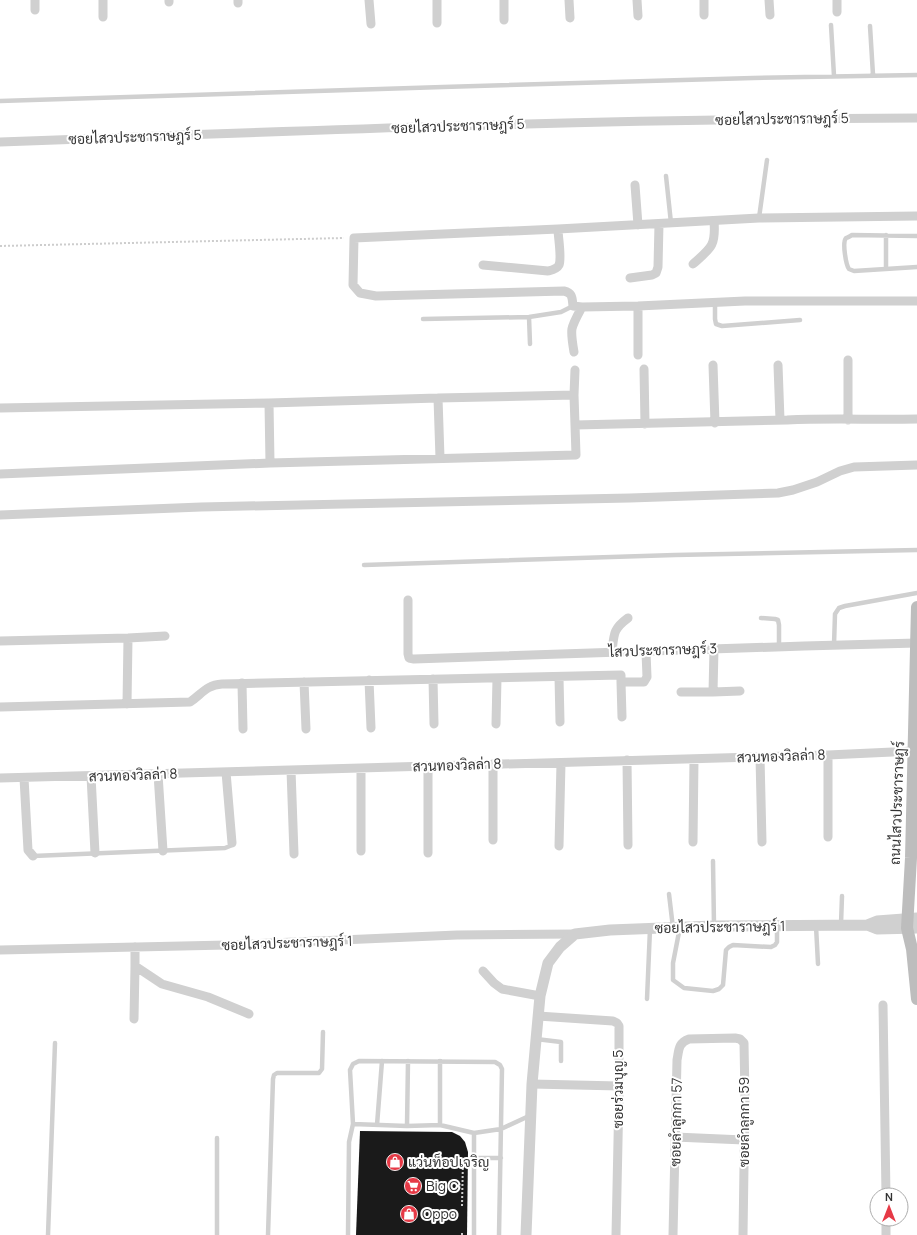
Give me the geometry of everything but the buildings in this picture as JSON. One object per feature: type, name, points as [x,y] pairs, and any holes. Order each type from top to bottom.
[{"type":"main road","name":"ถนนไสวประชาราษฎร์","points":[[917,607],[911,858],[913,875],[912,949],[917,999]]},
{"type":"street","points":[[35,0],[36,10]]},
{"type":"street","points":[[103,0],[103,17]]},
{"type":"street","points":[[370,0],[371,24]]},
{"type":"street","points":[[437,0],[437,22]]},
{"type":"street","points":[[504,0],[504,20]]},
{"type":"street","points":[[569,0],[570,18]]},
{"type":"street","points":[[637,0],[638,16]]},
{"type":"street","points":[[704,0],[704,15]]},
{"type":"street","points":[[769,0],[770,15]]},
{"type":"street","points":[[837,0],[837,12]]},
{"type":"street","name":"ซอยไสวประชาราษฎร์ 5","points":[[0,142],[597,122],[917,118]]},
{"type":"street","points":[[635,185],[638,225]]},
{"type":"street","points":[[574,352],[571,330],[577,307],[569,292],[376,296],[360,293],[353,285],[354,238],[671,224],[759,218],[917,216]]},
{"type":"street","points":[[693,264],[709,251],[713,243],[715,231],[714,221]]},
{"type":"street","points":[[630,278],[652,275],[656,273],[658,266],[659,224]]},
{"type":"street","points":[[483,265],[548,271],[554,270],[559,266],[560,260],[558,229]]},
{"type":"street","points":[[577,307],[638,306],[745,300],[917,300]]},
{"type":"street","points":[[638,306],[638,355]]},
{"type":"street","points":[[848,360],[848,420]]},
{"type":"street","points":[[713,365],[715,423]]},
{"type":"street","points":[[778,365],[780,420]]},
{"type":"street","points":[[644,369],[645,424]]},
{"type":"street","points":[[0,474],[270,463],[576,455],[574,395],[575,370]]},
{"type":"street","points":[[0,408],[574,395]]},
{"type":"street","points":[[438,398],[440,458]]},
{"type":"street","points":[[269,403],[270,463]]},
{"type":"street","points":[[575,425],[715,423],[780,420],[917,419]]},
{"type":"street","points":[[0,515],[201,507],[598,499],[778,493],[817,482],[840,471],[854,467],[917,465]]},
{"type":"street","name":"ไสวประชาราษฎร์ 3","points":[[408,600],[409,658],[917,643]]},
{"type":"street","points":[[612,652],[615,630],[618,625],[628,618]]},
{"type":"street","points":[[0,641],[165,636]]},
{"type":"street","points":[[127,704],[128,638]]},
{"type":"street","points":[[713,692],[714,649]]},
{"type":"street","points":[[621,682],[644,682],[647,677],[646,652]]},
{"type":"street","points":[[0,707],[190,702],[205,689],[214,684],[621,676],[622,717]]},
{"type":"street","points":[[560,677],[560,722]]},
{"type":"street","points":[[496,724],[497,678]]},
{"type":"street","points":[[432,679],[434,724]]},
{"type":"street","points":[[369,680],[371,728]]},
{"type":"street","points":[[304,682],[306,729]]},
{"type":"street","points":[[242,683],[243,729]]},
{"type":"street","points":[[681,692],[740,691]]},
{"type":"street","name":"สวนทองวิลล่า 8","points":[[0,778],[560,763],[914,751]]},
{"type":"street","points":[[828,755],[828,837]]},
{"type":"street","points":[[760,757],[762,842]]},
{"type":"street","points":[[693,842],[694,759]]},
{"type":"street","points":[[627,760],[628,845]]},
{"type":"street","points":[[559,846],[560,763]]},
{"type":"street","points":[[493,764],[493,840]]},
{"type":"street","points":[[428,766],[428,853]]},
{"type":"street","points":[[361,768],[361,851]]},
{"type":"street","points":[[291,770],[294,854]]},
{"type":"street","points":[[226,772],[232,843]]},
{"type":"street","points":[[158,774],[163,851]]},
{"type":"street","points":[[91,776],[95,853]]},
{"type":"street","points":[[24,778],[28,850],[33,856]]},
{"type":"street","name":"ซอยไสวประชาราษฎร์ 1","points":[[0,950],[227,945],[456,935],[575,934],[610,930],[714,926],[841,926],[867,925],[876,921],[912,923]]},
{"type":"street","points":[[526,1235],[532,1084],[540,996],[548,963],[560,947],[575,934]]},
{"type":"street","points":[[134,1019],[135,947]]},
{"type":"street","points":[[135,966],[162,984],[208,998],[248,1014]]},
{"type":"street","points":[[483,971],[502,989],[540,996]]},
{"type":"street","points":[[883,1005],[886,1187]]},
{"type":"street","name":"ซอยร่วมบุญ 5","points":[[538,1016],[613,1021],[617,1023],[619,1086],[616,1235]]},
{"type":"street","name":"ซอยลำลูกกา 57","points":[[674,1235],[677,1060],[680,1045],[684,1041],[689,1039],[712,1038]]},
{"type":"street","name":"ซอยลำลูกกา 59","points":[[712,1038],[735,1038],[740,1039],[744,1043],[743,1235]]},
{"type":"street","points":[[532,1084],[619,1086]]},
{"type":"street","points":[[675,1137],[744,1140]]},
{"type":"lane","points":[[831,25],[834,76]]},
{"type":"lane","points":[[870,26],[873,75]]},
{"type":"lane","points":[[0,101],[451,86],[917,75]]},
{"type":"lane","points":[[759,218],[768,160]]},
{"type":"lane","points":[[666,176],[671,224]]},
{"type":"lane","points":[[917,236],[852,235],[844,242],[846,265],[849,270],[854,271],[917,267]]},
{"type":"lane","points":[[886,235],[886,269]]},
{"type":"lane","points":[[715,302],[716,324],[722,326],[800,320]]},
{"type":"lane","points":[[423,319],[529,317],[561,312],[577,307]]},
{"type":"lane","points":[[529,317],[530,344]]},
{"type":"lane","points":[[364,565],[917,550]]},
{"type":"lane","points":[[834,645],[835,614],[839,608],[917,593]]},
{"type":"lane","points":[[761,618],[774,618],[778,620],[779,647]]},
{"type":"lane","points":[[33,856],[225,848],[230,846],[232,843]]},
{"type":"lane","points":[[713,861],[714,926]]},
{"type":"lane","points":[[669,894],[677,928],[673,963],[673,980],[684,988],[713,991],[719,989],[723,984],[726,950],[733,945],[771,947],[777,942],[777,926]]},
{"type":"lane","points":[[841,926],[842,896]]},
{"type":"lane","points":[[816,926],[818,964]]},
{"type":"lane","points":[[647,999],[650,928]]},
{"type":"lane","points":[[268,1235],[273,1079],[277,1073],[319,1073],[322,1069],[323,1032]]},
{"type":"lane","points":[[536,1039],[561,1042],[561,1061]]},
{"type":"lane","points":[[48,1235],[55,1043]]},
{"type":"lane","points":[[348,1235],[349,1142],[353,1124],[350,1070],[353,1064],[359,1061],[495,1062],[500,1065],[502,1069],[499,1235]]},
{"type":"lane","points":[[377,1125],[382,1061]]},
{"type":"lane","points":[[407,1126],[408,1061]]},
{"type":"lane","points":[[440,1061],[440,1125]]},
{"type":"lane","points":[[353,1124],[407,1126],[440,1125],[474,1133],[501,1129],[531,1116]]},
{"type":"lane","points":[[474,1133],[474,1235]]},
{"type":"lane","points":[[217,1235],[218,1138]]},
{"type":"lane","points":[[474,1158],[501,1158]]},
{"type":"path","points":[[0,246],[354,238]]},
{"type":"path","points":[[462,1206],[463,1158]]},
{"type":"place","name":"แว่นท็อปเจริญ","points":[[395,1162]]},
{"type":"place","name":"Big C","points":[[413,1186]]},
{"type":"place","name":"Oppo","points":[[409,1214]]}]
